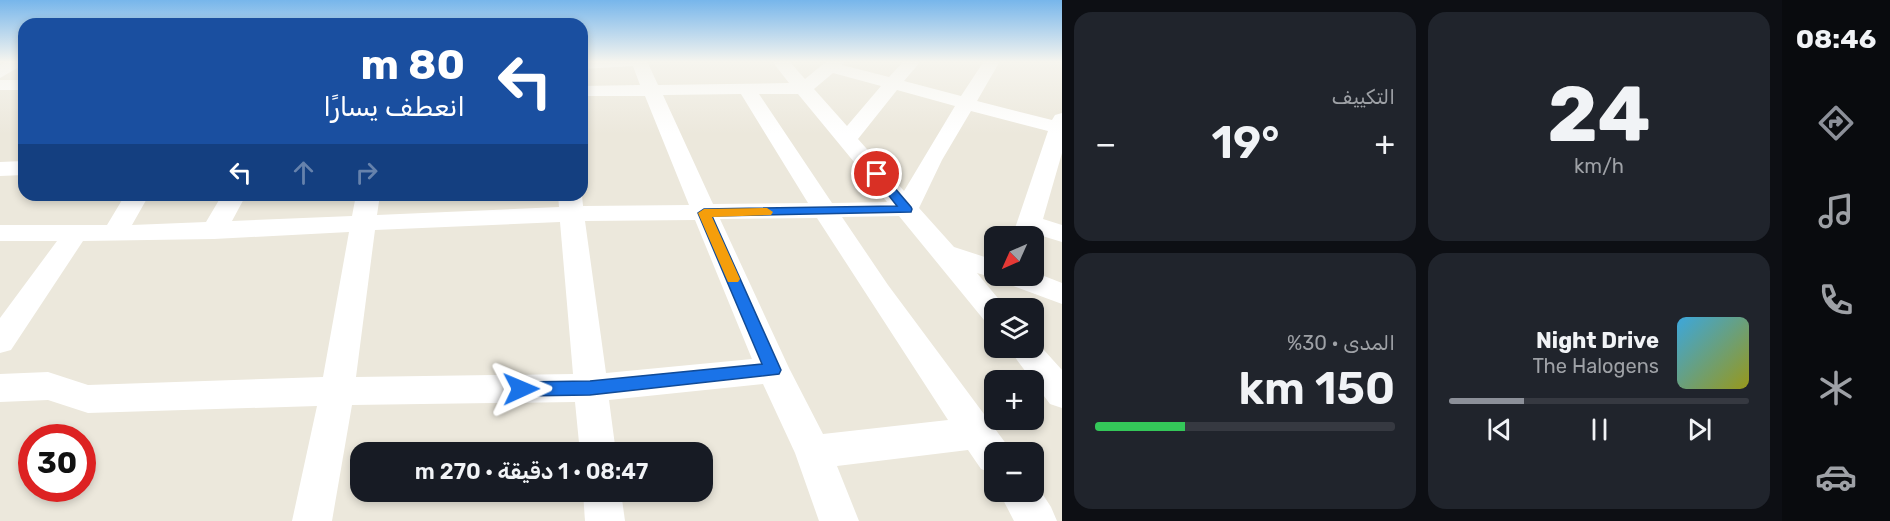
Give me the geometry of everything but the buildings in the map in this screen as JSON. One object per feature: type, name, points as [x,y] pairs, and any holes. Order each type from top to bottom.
[{"type":"street","points":[[650,85],[773,370],[813,452],[839,521]]},
{"type":"street","points":[[802,85],[984,300]]},
{"type":"street","points":[[588,91],[747,90],[804,88],[807,85]]},
{"type":"street","points":[[848,139],[865,114],[891,85]]},
{"type":"street","points":[[902,85],[967,103],[1060,123],[1055,161],[1030,226]]},
{"type":"street","points":[[906,209],[931,160],[978,85]]},
{"type":"street","points":[[747,90],[878,292],[985,442]]},
{"type":"street","points":[[0,169],[18,168]]},
{"type":"street","points":[[115,233],[134,201]]},
{"type":"street","points":[[214,231],[231,201]]},
{"type":"street","points":[[0,233],[214,231],[366,209],[572,205],[704,213],[906,209]]},
{"type":"street","points":[[572,205],[596,442]]},
{"type":"street","points":[[312,521],[337,391],[366,209]]},
{"type":"street","points":[[1044,232],[1062,234]]},
{"type":"street","points":[[0,342],[76,233]]},
{"type":"street","points":[[946,254],[984,266]]},
{"type":"street","points":[[1041,286],[1062,294]]},
{"type":"street","points":[[1032,358],[1062,394]]},
{"type":"street","points":[[0,388],[48,386],[88,399],[337,391],[590,388],[773,370]]},
{"type":"street","points":[[813,452],[984,445]]},
{"type":"street","points":[[603,502],[605,521]]},
{"type":"street","points":[[1025,502],[1037,521]]},
{"type":"slow traffic","points":[[733,279],[704,213],[767,212]]},
{"type":"route","points":[[521,389],[590,388],[773,370],[704,213],[906,209],[877,174]]}]
